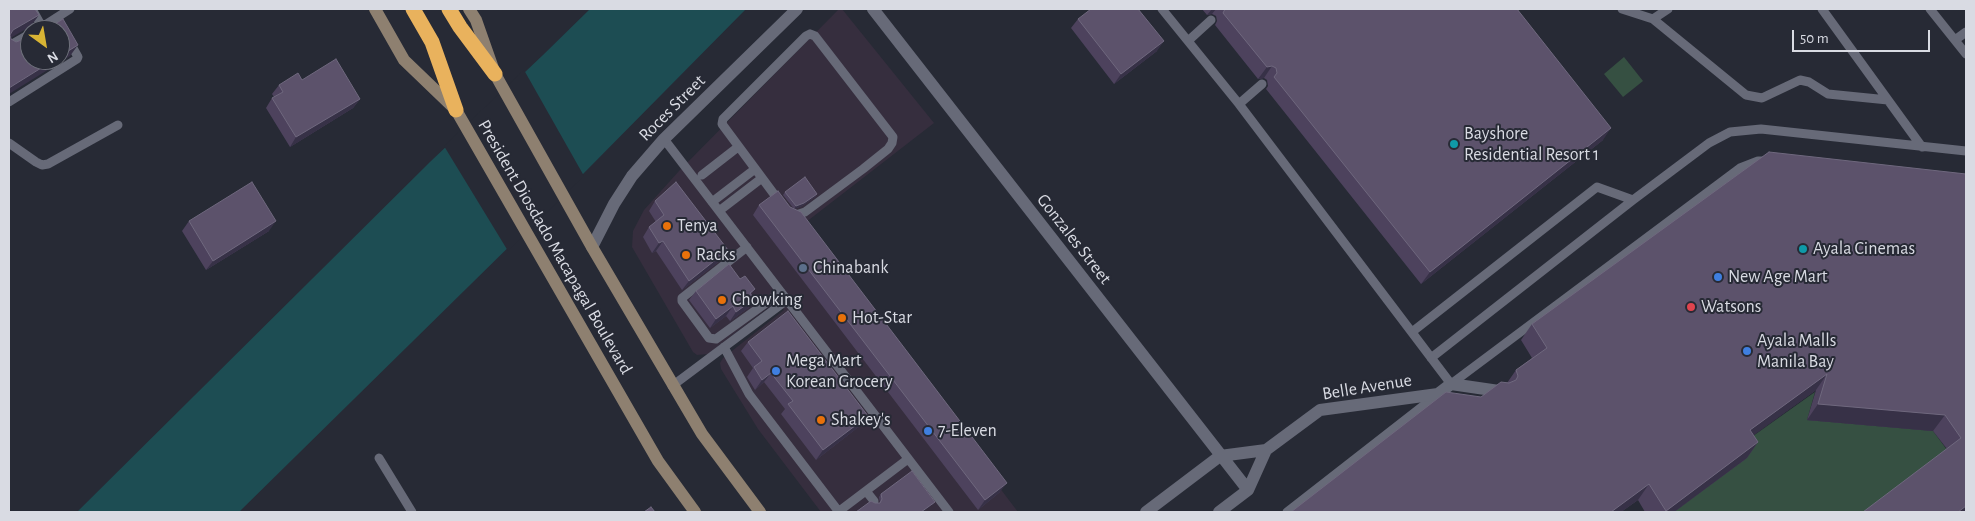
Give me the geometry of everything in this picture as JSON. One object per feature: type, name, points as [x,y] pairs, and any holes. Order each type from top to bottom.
[{"type":"highway","points":[[413,9],[432,42],[458,114]]},
{"type":"highway","points":[[449,9],[497,77]]},
{"type":"main road","name":"President Diosdado Macapagal Boulevard","points":[[374,9],[404,60],[458,114],[658,462],[695,512]]},
{"type":"main road","name":"President Diosdado Macapagal Boulevard","points":[[469,9],[476,20],[497,77],[571,211],[672,386],[702,434],[760,512]]},
{"type":"street","name":"Roces Street","points":[[592,247],[614,204],[632,176],[664,139],[797,9]]},
{"type":"street","name":"Gonzales Street","points":[[873,9],[1248,490]]},
{"type":"street","name":"Belle Avenue","points":[[1146,512],[1220,456],[1266,450],[1320,410],[1438,394],[1452,384]]},
{"type":"street","points":[[1452,384],[1499,391]]},
{"type":"street","name":"Belle Avenue","points":[[1219,512],[1248,490],[1266,450]]},
{"type":"lane","points":[[53,20],[70,9]]},
{"type":"lane","points":[[1162,9],[1239,104],[1452,384],[1740,168],[1758,161],[1775,162]]},
{"type":"lane","points":[[1622,9],[1653,19],[1746,95],[1762,98],[1800,80],[1809,82],[1828,94],[1888,100]]},
{"type":"lane","points":[[1653,19],[1668,9]]},
{"type":"lane","points":[[1822,9],[1922,147]]},
{"type":"lane","points":[[1930,9],[1966,54]]},
{"type":"lane","points":[[9,102],[77,59],[78,57],[56,18]]},
{"type":"lane","points":[[1188,41],[1211,20]]},
{"type":"lane","points":[[1955,40],[1966,32]]},
{"type":"lane","points":[[810,34],[815,36],[892,137],[892,143],[888,149],[876,159],[827,196],[793,216],[788,213],[738,147],[722,124],[723,119],[810,34]]},
{"type":"lane","points":[[9,46],[20,40]]},
{"type":"lane","points":[[1239,104],[1262,84]]},
{"type":"lane","points":[[9,142],[42,165],[48,164],[118,125]]},
{"type":"lane","points":[[1431,358],[1633,200],[1710,143],[1730,132],[1761,129],[1966,151]]},
{"type":"lane","points":[[664,139],[949,512]]},
{"type":"lane","points":[[702,175],[738,147]]},
{"type":"lane","points":[[712,202],[755,169]]},
{"type":"lane","points":[[719,211],[762,178]]},
{"type":"lane","points":[[1412,332],[1597,188],[1633,200]]},
{"type":"lane","points":[[747,247],[682,298],[682,301],[709,338],[716,339],[781,292]]},
{"type":"lane","points":[[672,386],[787,300]]},
{"type":"lane","points":[[724,347],[750,394],[838,512],[908,459]]},
{"type":"lane","points":[[1288,512],[1438,394]]},
{"type":"lane","points":[[378,458],[412,512]]},
{"type":"lane","points":[[866,491],[874,501]]},
{"type":"shaded area","points":[[590,9],[746,9],[583,174],[239,512],[77,512],[431,161]]},
{"type":"shaded area","points":[[839,9],[842,9],[934,123],[801,226],[1018,512],[821,512],[758,429],[721,369],[720,363],[723,358],[784,310],[777,301],[708,354],[697,355],[693,352],[632,247],[633,231],[644,210],[679,171]]},
{"type":"shaded area","points":[[1624,57],[1643,81],[1623,97],[1604,74]]},
{"type":"shaded area","points":[[1815,392],[1807,420],[1933,431],[1950,454],[1873,512],[1674,512],[1746,458],[1739,446]]},
{"type":"pier","points":[[524,70],[584,176],[508,251],[444,146]]},
{"type":"building","points":[[9,9],[35,9],[39,15],[30,20],[20,20],[20,26],[13,30],[10,35],[11,39],[16,42],[20,40],[20,70],[38,70],[9,88]]},
{"type":"building","points":[[1091,9],[1138,9],[1164,41],[1121,74],[1078,19]]},
{"type":"building","name":"Bayshore Residential Resort 1","points":[[1225,9],[1517,9],[1611,128],[1430,272],[1274,77],[1277,73],[1276,68],[1272,66],[1267,67],[1223,13]]},
{"type":"building","points":[[70,31],[78,45],[70,50]]},
{"type":"building","points":[[336,59],[360,99],[296,137],[272,98],[283,92],[279,85],[298,73],[302,80]]},
{"type":"building","name":"Ayala Malls Manila Bay","points":[[1769,152],[1966,174],[1966,506],[1958,512],[1863,512],[1961,438],[1945,415],[1818,404],[1827,374],[1750,430],[1758,442],[1666,511],[1649,484],[1611,512],[1291,512],[1446,392],[1481,397],[1501,382],[1509,383],[1516,380],[1518,376],[1516,370],[1547,348],[1532,324]]},
{"type":"building","points":[[805,177],[817,194],[796,206],[785,192]]},
{"type":"building","points":[[252,182],[276,221],[213,261],[189,221]]},
{"type":"building","points":[[676,182],[728,250],[689,281],[663,241],[659,243],[649,227],[664,215],[655,201]]},
{"type":"building","points":[[778,191],[790,207],[801,212],[1007,483],[985,500],[759,205]]},
{"type":"building","name":"Chowking","points":[[729,264],[740,279],[745,276],[755,289],[750,293],[754,299],[736,312],[733,306],[716,319],[696,291]]},
{"type":"building","points":[[788,311],[868,416],[823,450],[788,404],[793,401],[771,373],[762,380],[754,367],[762,361],[748,342]]},
{"type":"building","points":[[912,471],[935,502],[921,512],[856,512],[871,501],[880,503],[882,499],[881,494]]},
{"type":"building","points":[[651,507],[655,512],[644,512]]},
{"type":"place","name":"Bayshore Residential Resort 1","points":[[1454,144]]},
{"type":"place","name":"Tenya","points":[[667,226]]},
{"type":"place","name":"Ayala Cinemas","points":[[1803,249]]},
{"type":"place","name":"Racks","points":[[686,255]]},
{"type":"place","name":"Chinabank","points":[[803,268]]},
{"type":"place","name":"New Age Mart","points":[[1718,277]]},
{"type":"place","name":"Chowking","points":[[722,300]]},
{"type":"place","name":"Watsons","points":[[1691,307]]},
{"type":"place","name":"Hot-Star","points":[[842,318]]},
{"type":"place","name":"Ayala Malls Manila Bay","points":[[1747,351]]},
{"type":"place","name":"Mega Mart Korean Grocery","points":[[776,371]]},
{"type":"place","name":"Shakey's","points":[[821,420]]},
{"type":"place","name":"7-Eleven","points":[[928,431]]}]
